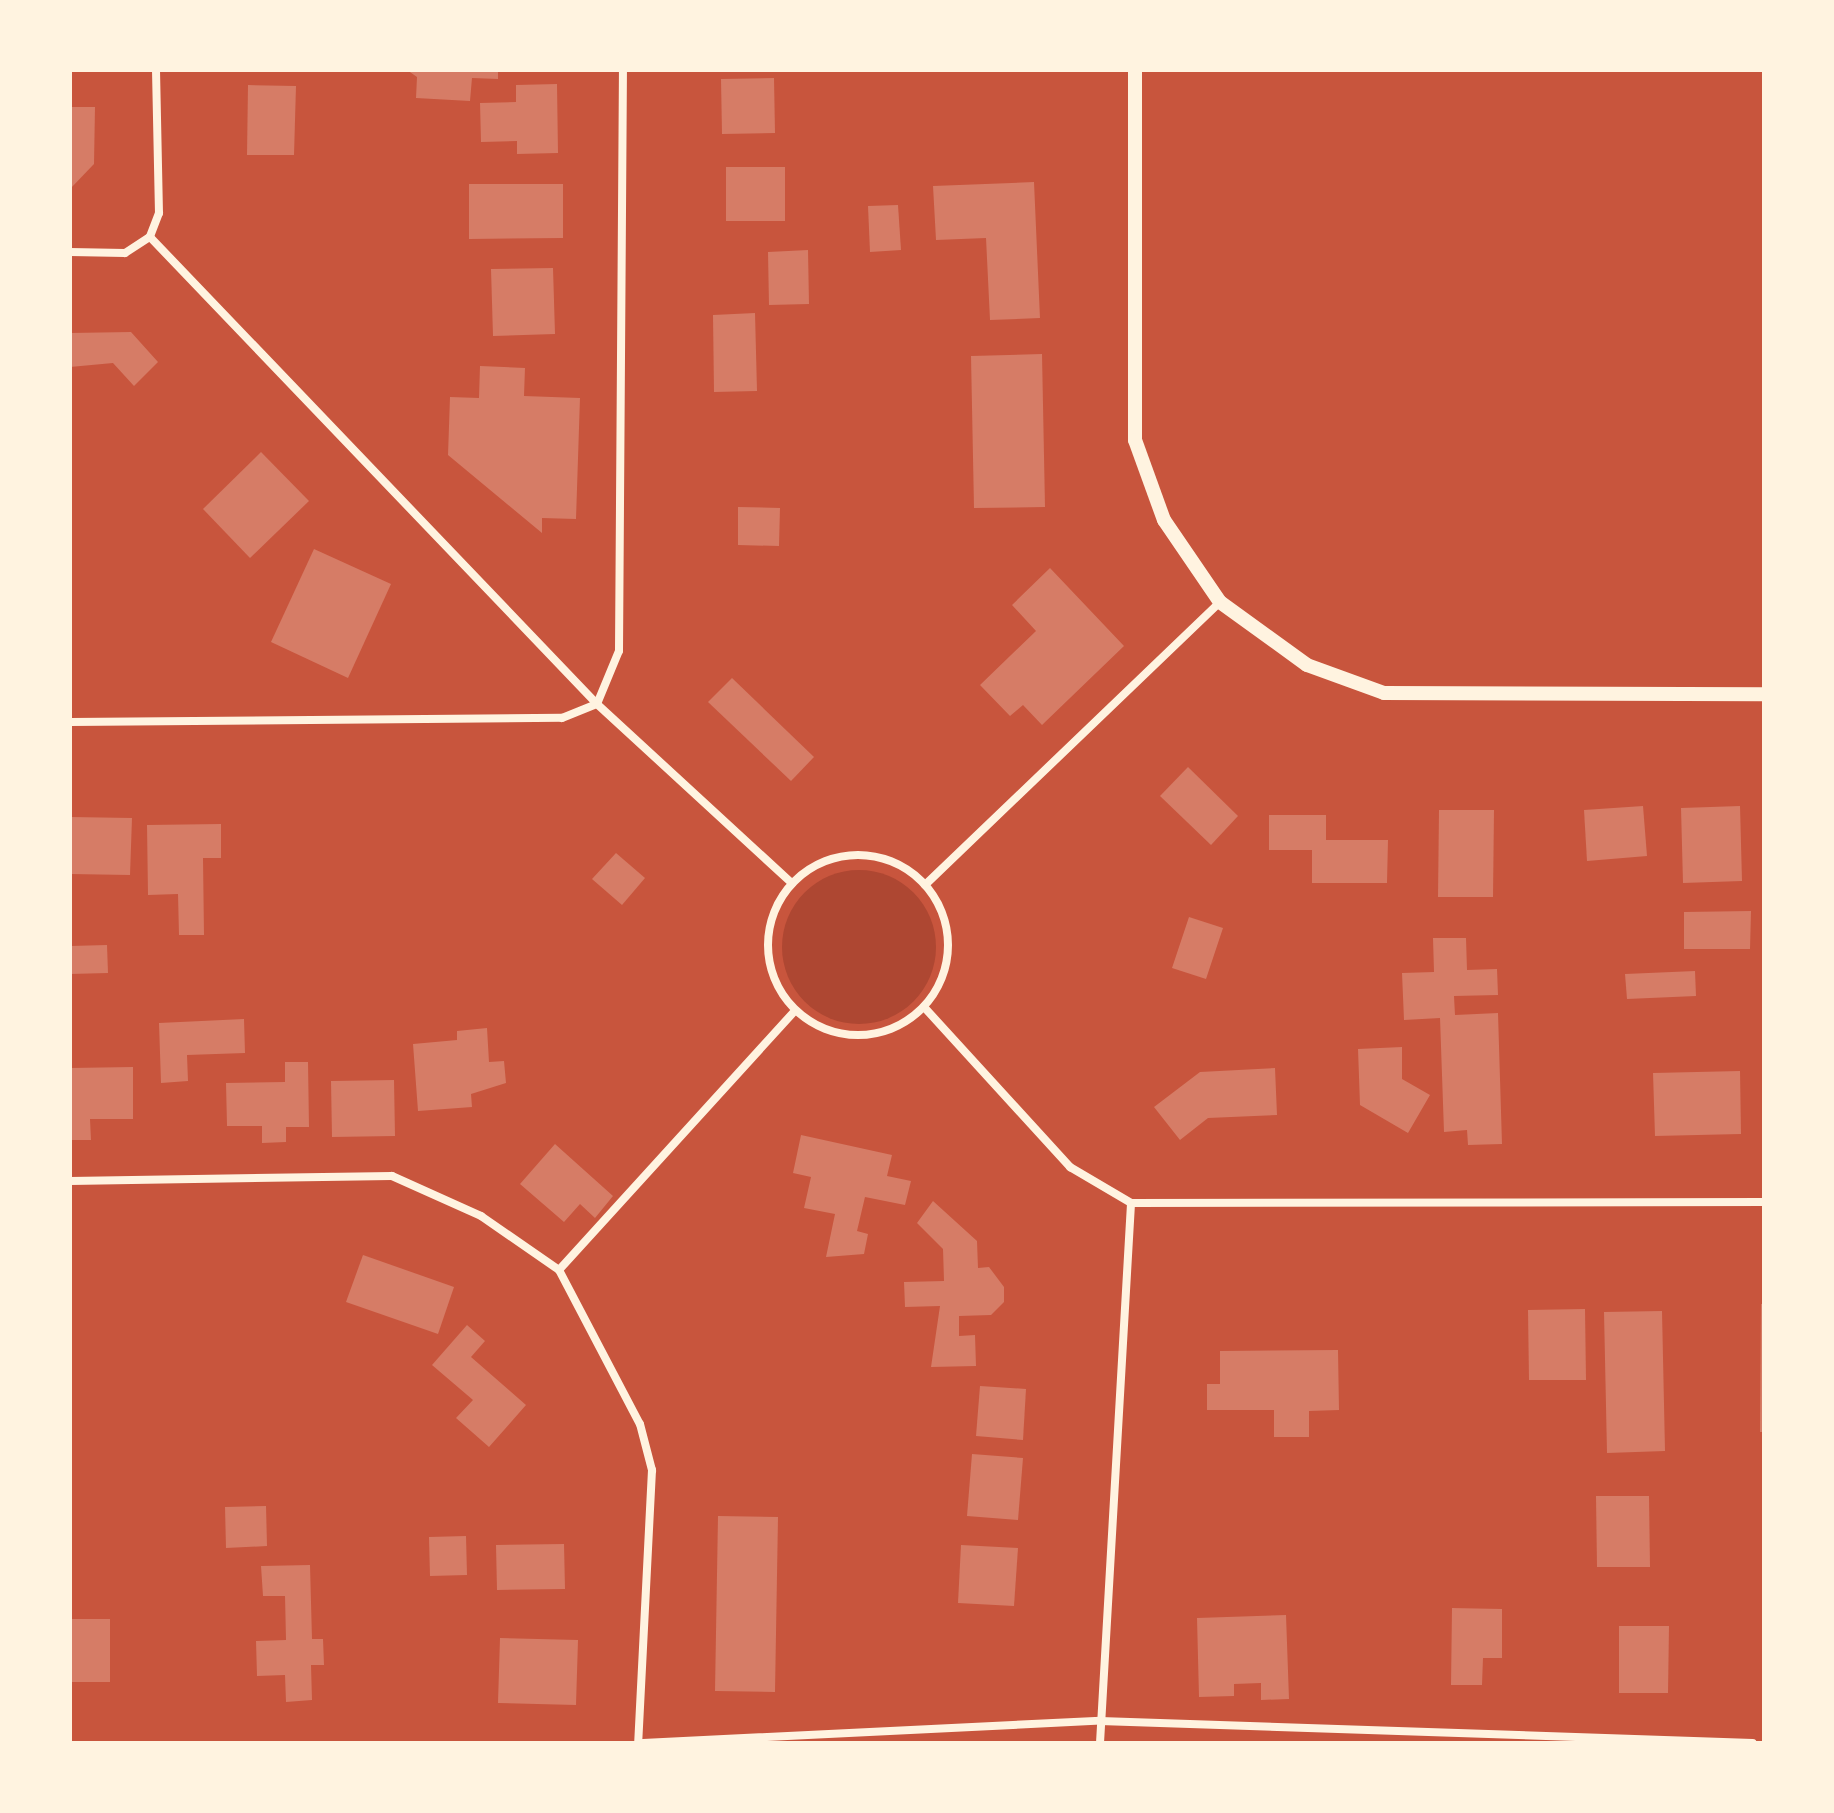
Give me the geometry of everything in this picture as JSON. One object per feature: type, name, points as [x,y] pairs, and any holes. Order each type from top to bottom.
[{"type":"street","points":[[70,252],[125,253],[150,237],[159,213],[156,70]]},
{"type":"street","points":[[70,722],[562,718],[597,704],[619,651],[623,70]]},
{"type":"street","points":[[1135,70],[1135,440],[1164,520],[1220,602],[1307,665],[1384,693],[1764,694]]},
{"type":"street","points":[[150,237],[597,704],[792,883]]},
{"type":"street","points":[[925,885],[1220,602]]},
{"type":"street","points":[[844,855],[903,866],[925,885],[948,933],[947,959],[924,1007],[875,1034],[846,1035],[795,1011],[769,963],[768,934],[792,883],[844,855]]},
{"type":"street","points":[[924,1007],[1070,1167],[1131,1203],[1764,1202]]},
{"type":"street","points":[[559,1270],[795,1011]]},
{"type":"street","points":[[70,1181],[392,1176],[481,1216],[559,1270],[640,1424],[652,1470],[641,1743],[1100,1721],[1753,1743]]},
{"type":"street","points":[[1100,1743],[1131,1203]]},
{"type":"shaded area","points":[[859,870],[888,876],[913,893],[930,918],[936,947],[930,976],[913,1001],[888,1018],[859,1024],[830,1018],[805,1001],[788,976],[782,947],[788,918],[805,893],[830,876]]},
{"type":"building","points":[[407,70],[498,70],[498,79],[472,78],[470,101],[416,98],[417,77]]},
{"type":"building","points":[[774,78],[775,133],[722,134],[721,79]]},
{"type":"building","points":[[557,84],[558,153],[517,154],[517,141],[481,142],[480,103],[516,102],[516,85]]},
{"type":"building","points":[[248,85],[296,86],[294,155],[247,155]]},
{"type":"building","points":[[70,107],[95,107],[94,164],[70,189]]},
{"type":"building","points":[[726,167],[785,167],[785,221],[726,221]]},
{"type":"building","points":[[1034,182],[1040,318],[990,320],[986,238],[936,240],[933,186]]},
{"type":"building","points":[[469,184],[563,184],[563,238],[469,239]]},
{"type":"building","points":[[898,205],[901,250],[870,252],[868,206]]},
{"type":"building","points":[[808,250],[809,304],[769,305],[768,252]]},
{"type":"building","points":[[553,268],[555,334],[493,336],[491,269]]},
{"type":"building","points":[[755,313],[757,391],[714,392],[713,315]]},
{"type":"building","points":[[131,332],[158,362],[134,386],[113,363],[70,367],[70,333]]},
{"type":"building","points":[[1042,354],[1045,507],[974,508],[971,356]]},
{"type":"building","points":[[480,366],[525,368],[524,396],[580,398],[576,519],[542,518],[542,533],[448,455],[450,397],[479,398]]},
{"type":"building","points":[[261,452],[309,501],[250,558],[203,509]]},
{"type":"building","points":[[738,507],[780,508],[779,546],[738,545]]},
{"type":"building","points":[[314,549],[391,584],[348,678],[271,642]]},
{"type":"building","points":[[1050,568],[1124,646],[1042,725],[1023,705],[1010,716],[980,685],[1036,631],[1012,605]]},
{"type":"building","points":[[732,678],[814,757],[791,781],[708,702]]},
{"type":"building","points":[[1188,767],[1238,816],[1211,845],[1160,796]]},
{"type":"building","points":[[1643,806],[1647,856],[1587,861],[1584,810]]},
{"type":"building","points":[[1740,806],[1742,881],[1683,883],[1681,808]]},
{"type":"building","points":[[1439,810],[1494,810],[1493,897],[1438,897]]},
{"type":"building","points":[[1269,815],[1326,815],[1326,840],[1388,840],[1387,883],[1312,883],[1312,850],[1269,850]]},
{"type":"building","points":[[71,817],[132,818],[130,875],[70,874]]},
{"type":"building","points":[[221,824],[221,858],[203,858],[204,935],[179,935],[178,894],[148,895],[147,825]]},
{"type":"building","points":[[616,853],[645,878],[622,905],[592,879]]},
{"type":"building","points":[[1751,911],[1750,949],[1684,949],[1684,912]]},
{"type":"building","points":[[1189,917],[1223,928],[1206,979],[1172,968]]},
{"type":"building","points":[[1433,938],[1466,938],[1467,970],[1497,969],[1498,995],[1454,996],[1455,1015],[1498,1013],[1502,1144],[1468,1145],[1467,1130],[1444,1132],[1440,1018],[1404,1020],[1402,973],[1434,972]]},
{"type":"building","points":[[107,945],[108,973],[70,974],[70,946]]},
{"type":"building","points":[[1695,971],[1696,996],[1627,999],[1625,974]]},
{"type":"building","points":[[244,1019],[245,1053],[187,1055],[188,1081],[161,1083],[159,1023]]},
{"type":"building","points":[[487,1028],[489,1062],[504,1061],[506,1083],[471,1094],[472,1107],[418,1111],[413,1044],[457,1040],[457,1031]]},
{"type":"building","points":[[1402,1047],[1402,1079],[1430,1095],[1408,1133],[1360,1105],[1358,1049]]},
{"type":"building","points":[[285,1062],[308,1062],[309,1127],[286,1127],[286,1142],[262,1143],[262,1126],[227,1126],[226,1083],[285,1082]]},
{"type":"building","points":[[133,1067],[133,1119],[90,1119],[91,1140],[70,1140],[70,1068]]},
{"type":"building","points":[[1275,1068],[1277,1115],[1208,1118],[1180,1140],[1154,1107],[1200,1072]]},
{"type":"building","points":[[1740,1071],[1741,1134],[1655,1136],[1653,1073]]},
{"type":"building","points":[[394,1080],[395,1136],[332,1137],[331,1081]]},
{"type":"building","points":[[801,1135],[892,1155],[887,1176],[911,1181],[905,1205],[865,1197],[857,1231],[868,1234],[864,1254],[826,1257],[835,1214],[804,1208],[811,1177],[793,1173]]},
{"type":"building","points":[[555,1144],[613,1196],[595,1218],[580,1204],[564,1222],[520,1184]]},
{"type":"building","points":[[933,1201],[977,1241],[978,1268],[989,1267],[1004,1287],[1004,1302],[991,1315],[959,1316],[959,1336],[975,1335],[976,1366],[931,1367],[940,1306],[905,1307],[904,1282],[944,1281],[943,1249],[917,1223]]},
{"type":"building","points":[[363,1255],[454,1287],[438,1334],[346,1302]]},
{"type":"building","points":[[1761,1304],[1764,1304],[1764,1432],[1760,1432]]},
{"type":"building","points":[[1585,1309],[1586,1380],[1529,1380],[1528,1310]]},
{"type":"building","points":[[1662,1311],[1665,1451],[1607,1453],[1604,1312]]},
{"type":"building","points":[[467,1325],[485,1341],[471,1357],[526,1405],[489,1447],[456,1418],[473,1400],[432,1365]]},
{"type":"building","points":[[1338,1350],[1339,1410],[1309,1411],[1309,1437],[1274,1437],[1274,1410],[1207,1410],[1207,1384],[1220,1384],[1220,1351]]},
{"type":"building","points":[[980,1386],[1026,1389],[1023,1440],[976,1436]]},
{"type":"building","points":[[972,1454],[1023,1458],[1018,1520],[967,1516]]},
{"type":"building","points":[[1596,1496],[1649,1496],[1650,1567],[1597,1567]]},
{"type":"building","points":[[266,1506],[267,1546],[226,1548],[225,1507]]},
{"type":"building","points":[[718,1516],[778,1517],[775,1692],[715,1691]]},
{"type":"building","points":[[466,1536],[467,1575],[430,1576],[429,1537]]},
{"type":"building","points":[[564,1544],[565,1589],[497,1590],[496,1545]]},
{"type":"building","points":[[961,1545],[1018,1548],[1014,1606],[958,1603]]},
{"type":"building","points":[[310,1565],[312,1639],[323,1639],[324,1665],[311,1665],[312,1700],[286,1702],[285,1675],[257,1676],[256,1641],[286,1640],[285,1596],[263,1596],[261,1566]]},
{"type":"building","points":[[1452,1608],[1502,1609],[1502,1658],[1483,1658],[1482,1685],[1451,1685]]},
{"type":"building","points":[[1286,1615],[1289,1699],[1261,1700],[1261,1683],[1234,1684],[1234,1696],[1199,1697],[1197,1618]]},
{"type":"building","points":[[70,1619],[110,1619],[110,1682],[70,1682]]},
{"type":"building","points":[[1619,1626],[1669,1626],[1668,1693],[1619,1693]]},
{"type":"building","points":[[500,1638],[578,1640],[576,1705],[498,1703]]}]
